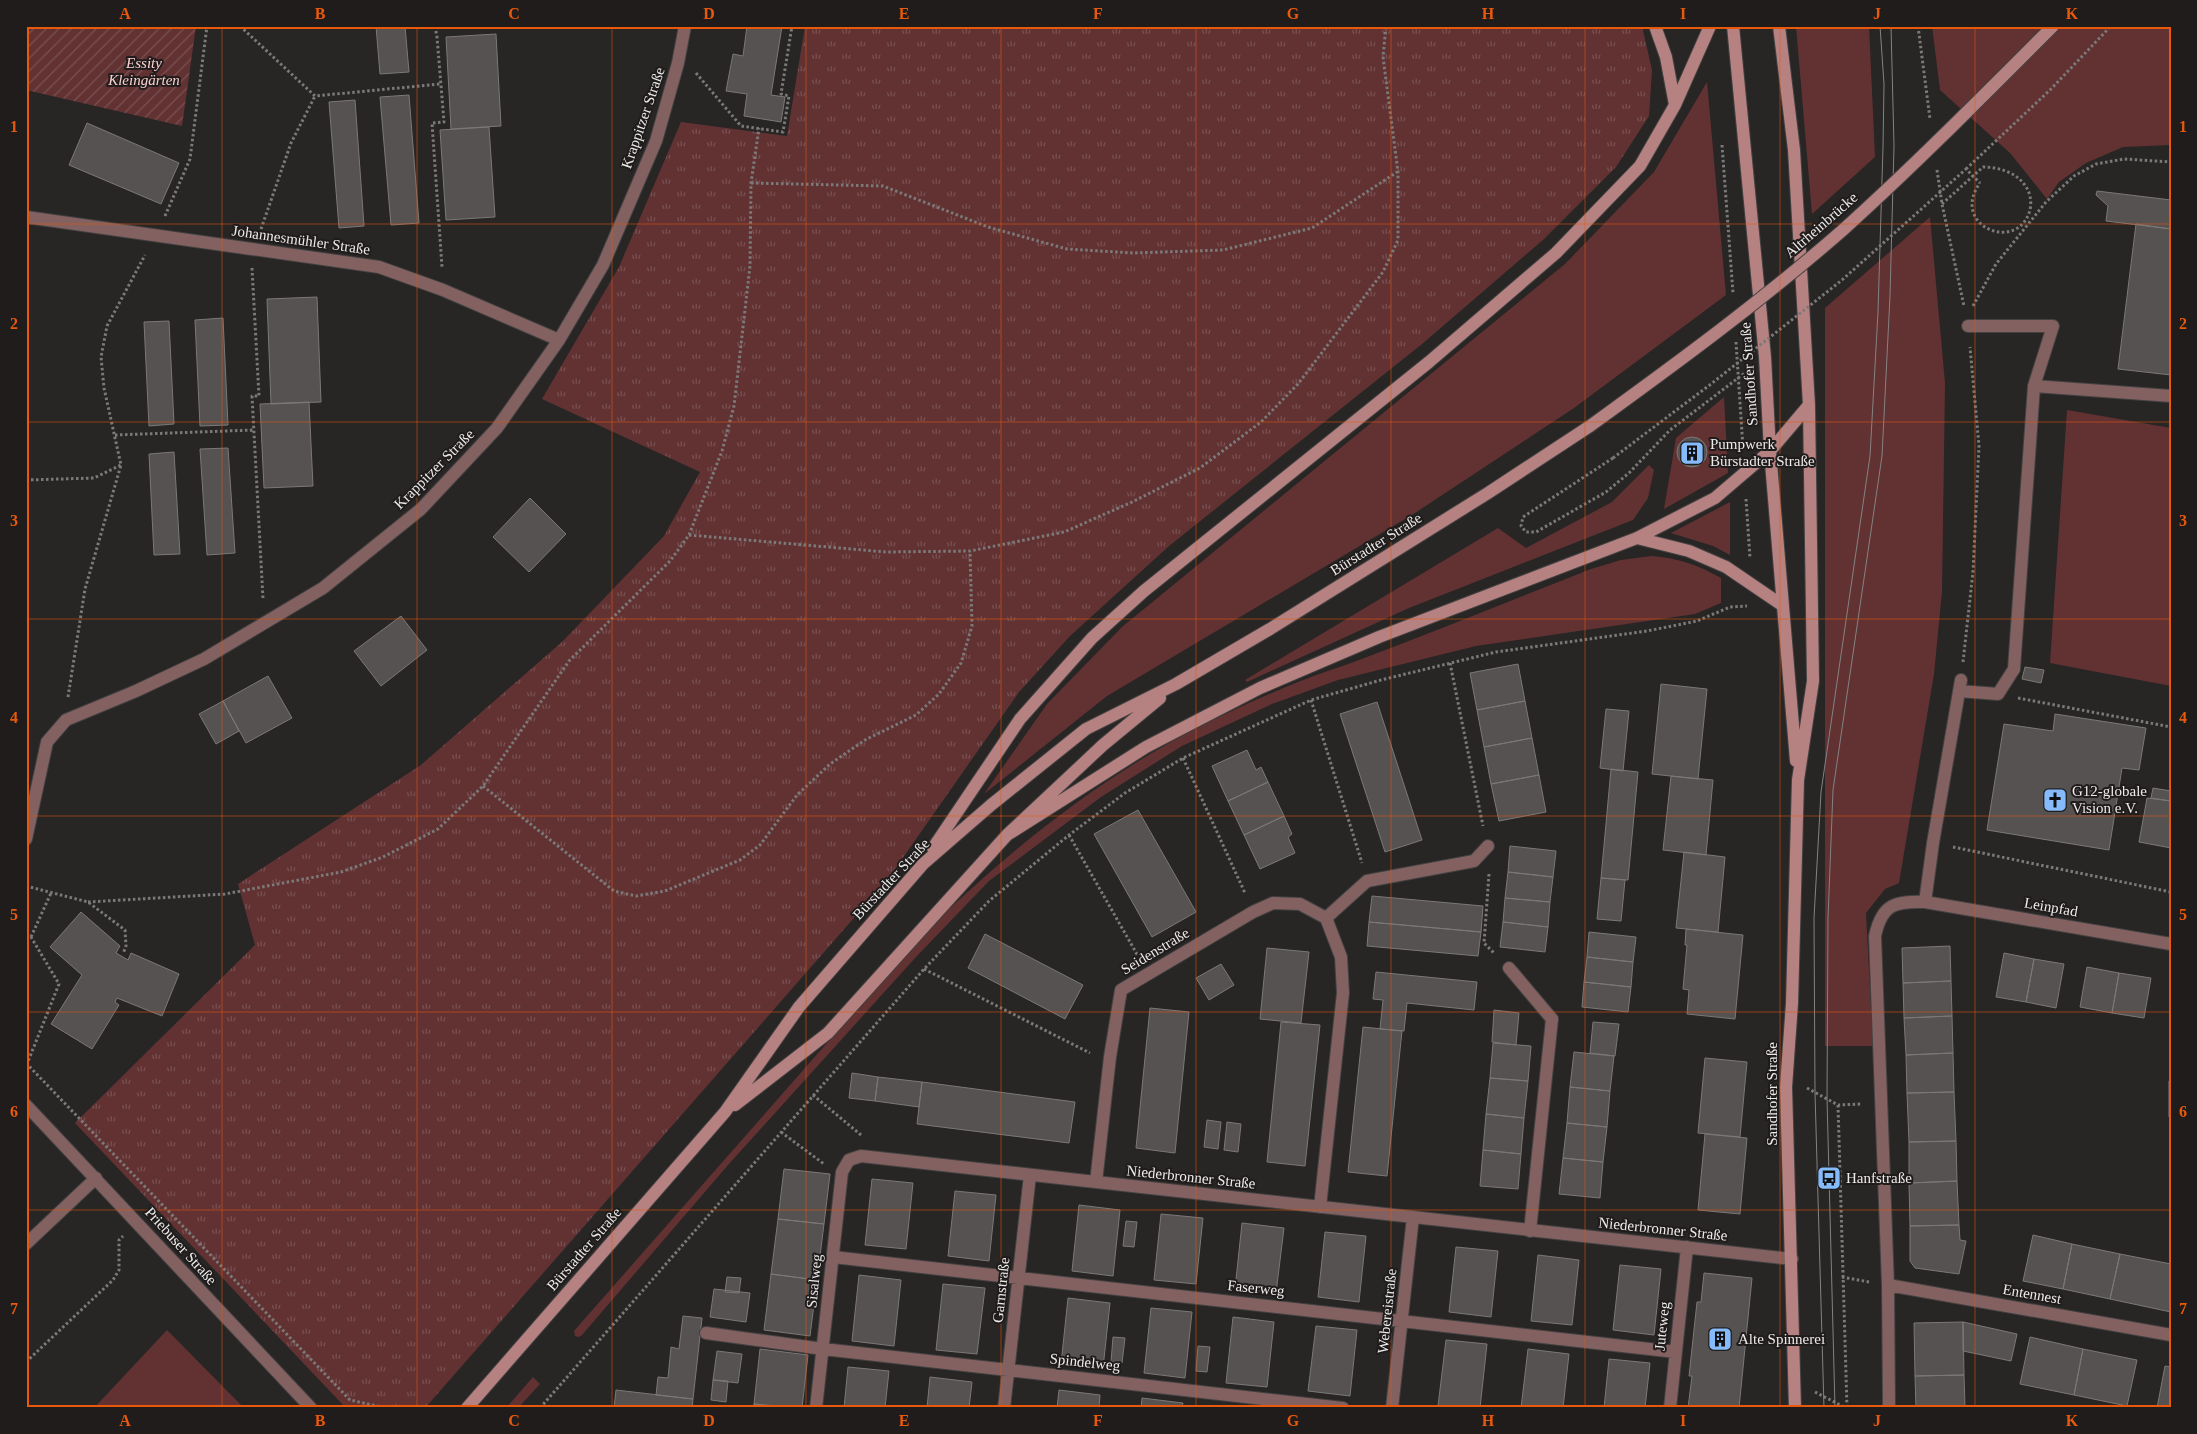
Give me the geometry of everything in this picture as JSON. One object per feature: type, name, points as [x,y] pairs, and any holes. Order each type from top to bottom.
[{"type":"main road","points":[[1655,26],[1666,57],[1675,105]]},
{"type":"main road","points":[[923,864],[1020,719],[1092,638],[1152,585],[1429,362],[1556,253],[1640,166],[1675,105],[1710,26]]},
{"type":"main road","name":"Sandhofer Straße","points":[[1734,26],[1765,357],[1782,605],[1798,780],[1792,1003],[1786,1087],[1795,1408]]},
{"type":"main road","name":"Sandhofer Straße","points":[[1779,26],[1794,150],[1809,405],[1813,681],[1798,780]]},
{"type":"main road","name":"Altrheinbrücke","points":[[1590,426],[1721,331],[1843,229],[1922,156],[2053,26]]},
{"type":"main road","points":[[1007,835],[1146,747],[1260,688],[1379,637],[1636,538],[1715,498],[1770,451],[1809,405]]},
{"type":"main road","name":"Bürstadter Straße","points":[[467,1408],[725,1112],[799,1007],[923,864],[990,805],[1086,729],[1176,684],[1270,628],[1488,493],[1590,426]]},
{"type":"main road","points":[[1636,538],[1689,551],[1726,567],[1782,605]]},
{"type":"main road","name":"Bürstadter Straße","points":[[725,1112],[828,1033],[1007,835],[1103,745],[1176,684]]},
{"type":"street","name":"Krappitzer Straße","points":[[26,839],[46,742],[66,720],[204,660],[265,625],[323,588],[421,509],[497,428],[560,340],[603,265],[656,141],[678,63],[685,26]]},
{"type":"street","name":"Johannesmühler Straße","points":[[26,217],[379,267],[443,290],[560,340]]},
{"type":"street","points":[[1889,1408],[1888,1286],[1875,936],[1878,920],[1888,908],[1902,901],[1925,902],[1960,685],[1998,694],[2014,669],[2034,386],[2052,326],[1968,322]]},
{"type":"street","points":[[2034,386],[2171,396]]},
{"type":"street","points":[[1320,1207],[1343,993],[1341,957],[1326,918],[1367,880],[1474,860],[1488,846]]},
{"type":"street","name":"Seidenstraße","points":[[1096,1182],[1110,1057],[1121,990],[1273,902],[1300,904],[1326,918]]},
{"type":"street","name":"Leinpfad","points":[[1925,902],[2171,944]]},
{"type":"street","points":[[1509,968],[1552,1019],[1530,1231]]},
{"type":"street","name":"Priebuser Straße","points":[[26,1105],[311,1408]]},
{"type":"street","name":"Niederbronner Straße","points":[[846,1166],[861,1156],[1792,1259]]},
{"type":"street","name":"Sisalweg","points":[[816,1408],[833,1257],[846,1166]]},
{"type":"street","name":"Garnstraße","points":[[1004,1408],[1030,1175]]},
{"type":"street","points":[[26,1244],[96,1178]]},
{"type":"street","name":"Webereistraße","points":[[1392,1408],[1413,1217]]},
{"type":"street","name":"Juteweg","points":[[1670,1408],[1687,1247]]},
{"type":"street","name":"Faserweg","points":[[833,1257],[1676,1352]]},
{"type":"street","name":"Entennest","points":[[1888,1286],[2171,1335]]},
{"type":"street","name":"Spindelweg","points":[[706,1333],[823,1349],[1343,1408]]},
{"type":"path","points":[[66,720],[66,706],[85,589],[121,465],[104,388],[101,357],[103,338],[107,326],[156,236],[190,159],[207,26]]},
{"type":"path","points":[[240,26],[315,96],[440,84]]},
{"type":"path","points":[[435,26],[444,122],[432,123],[443,290]]},
{"type":"path","points":[[678,63],[693,70],[741,126],[783,132],[789,96],[781,94],[792,26]]},
{"type":"path","points":[[689,535],[886,552],[970,551],[1064,532],[1130,503],[1200,468],[1262,422],[1298,384],[1383,272],[1398,240],[1398,172],[1383,57],[1386,26]]},
{"type":"path","points":[[1918,26],[1931,126]]},
{"type":"path","points":[[1739,378],[1670,430],[1629,473],[1606,492],[1536,532],[1526,532],[1521,526],[1523,517],[1613,458],[1711,384],[1842,280],[1966,169],[2050,90],[2111,26]]},
{"type":"path","points":[[265,625],[252,396],[259,396],[253,249],[291,143],[315,96]]},
{"type":"path","points":[[26,886],[88,902],[225,894],[341,872],[383,856],[438,829],[483,786],[569,661],[670,561],[689,535],[722,451],[734,406],[750,266],[750,183],[759,128]]},
{"type":"path","points":[[1968,322],[1996,264],[2046,202],[2074,176],[2096,164],[2124,159],[2171,162]]},
{"type":"path","points":[[1936,165],[1942,204],[1968,322],[1979,446],[1973,572],[1960,685]]},
{"type":"path","points":[[1942,204],[1983,167],[1999,169],[2009,173],[2025,185],[2031,202],[2021,224],[2014,229],[2000,233],[1985,228],[1980,224],[1973,212],[1972,204],[1973,196],[1980,183],[1966,169]]},
{"type":"path","points":[[750,183],[883,186],[988,227],[1067,248],[1133,253],[1223,250],[1312,228],[1398,172]]},
{"type":"path","points":[[115,435],[254,430]]},
{"type":"path","points":[[26,480],[94,478],[121,465]]},
{"type":"path","points":[[483,786],[614,891],[636,896],[665,891],[740,860],[760,845],[797,795],[830,764],[865,740],[916,714],[939,694],[961,663],[972,626],[970,551]]},
{"type":"path","points":[[540,1408],[924,969],[989,901],[1069,835],[1125,793],[1183,758],[1311,700],[1496,652],[1656,629],[1696,620],[1730,607]]},
{"type":"path","points":[[1450,663],[1490,853],[1484,943],[1509,968]]},
{"type":"path","points":[[1998,694],[2171,727]]},
{"type":"path","points":[[1311,700],[1367,880]]},
{"type":"path","points":[[1183,758],[1254,912]]},
{"type":"path","points":[[1069,835],[1148,973]]},
{"type":"path","points":[[1933,843],[2171,892]]},
{"type":"path","points":[[31,937],[51,893]]},
{"type":"path","points":[[88,902],[125,930],[126,946],[123,954]]},
{"type":"path","points":[[26,935],[31,937],[59,984],[27,1064],[350,1400],[386,1408]]},
{"type":"path","points":[[924,969],[1087,1053],[1110,1057]]},
{"type":"path","points":[[1804,1086],[1838,1105],[1882,1104]]},
{"type":"path","points":[[813,1095],[874,1146],[874,1158]]},
{"type":"path","points":[[1814,1391],[1846,1408],[1838,1105]]},
{"type":"path","points":[[781,1132],[832,1171],[846,1166]]},
{"type":"path","points":[[26,1362],[113,1280],[119,1270],[120,1240],[136,1221]]},
{"type":"green space","name":"Essity Kleingärten","points":[[26,26],[196,26],[182,126],[26,90]]},
{"type":"green space","points":[[805,26],[1642,26],[1652,70],[1649,116],[1616,167],[1544,239],[1422,344],[1169,546],[1070,636],[1019,692],[888,879],[425,1408],[346,1408],[75,1123],[255,945],[238,884],[421,765],[563,641],[664,536],[700,472],[542,399],[619,267],[681,122],[787,136]]},
{"type":"green space","points":[[1796,26],[1869,26],[1875,157],[1812,214]]},
{"type":"green space","points":[[1932,26],[2171,26],[2171,145],[2123,147],[2086,163],[2059,182],[2047,199],[2010,153],[1940,90]]},
{"type":"green space","points":[[1707,82],[1726,295],[1574,408],[1415,513],[1107,696],[984,794],[1047,704],[1122,627],[1565,264],[1654,172]]},
{"type":"green space","points":[[1930,217],[1945,383],[1942,591],[1934,674],[1899,883],[1885,889],[1866,913],[1873,1046],[1825,1046],[1825,308]]},
{"type":"green space","points":[[1724,397],[1728,473],[1664,509],[1676,438]]},
{"type":"green space","points":[[2067,410],[2171,428],[2171,686],[2050,663]]},
{"type":"green space","points":[[1649,465],[1654,470],[1648,498],[1633,520],[1409,608],[1247,682],[1245,680],[1498,528],[1526,548],[1612,502]]},
{"type":"green space","points":[[1730,502],[1730,555],[1713,546],[1671,533]]},
{"type":"green space","points":[[1652,556],[1671,558],[1688,563],[1721,578],[1721,603],[1695,614],[1476,646],[1338,680],[1272,704],[1182,746],[1101,797],[989,881],[916,957],[728,1165],[582,1335],[579,1337],[575,1336],[574,1331],[920,937],[1020,846],[1093,791],[1170,743],[1253,701],[1591,569],[1621,560]]},
{"type":"green space","points":[[167,1330],[244,1408],[94,1408]]},
{"type":"green space","points":[[533,1377],[540,1384],[518,1408],[506,1408]]},
{"type":"building","points":[[376,26],[405,26],[409,72],[380,74]]},
{"type":"building","points":[[747,26],[782,26],[771,95],[785,97],[781,122],[744,116],[747,94],[726,91],[733,54],[743,56]]},
{"type":"building","points":[[496,34],[501,126],[451,129],[446,37]]},
{"type":"building","points":[[409,95],[419,223],[391,225],[380,97]]},
{"type":"building","points":[[355,100],[364,226],[339,228],[329,102]]},
{"type":"building","points":[[87,123],[179,163],[161,204],[69,165]]},
{"type":"building","points":[[489,127],[495,217],[446,220],[440,130]]},
{"type":"building","points":[[2097,191],[2171,200],[2171,229],[2106,221],[2108,206],[2096,195]]},
{"type":"building","points":[[2136,224],[2171,229],[2171,375],[2118,369]]},
{"type":"building","points":[[317,297],[321,402],[271,404],[267,299]]},
{"type":"building","points":[[223,318],[228,425],[200,426],[195,320]]},
{"type":"building","points":[[169,321],[174,424],[149,426],[144,322]]},
{"type":"building","points":[[309,402],[313,486],[264,488],[260,404]]},
{"type":"building","name":"Pumpwerk Bürstadter Straße","points":[[1692,437],[1703,441],[1707,452],[1703,463],[1692,467],[1681,463],[1677,452],[1681,441]]},
{"type":"building","points":[[228,448],[235,553],[207,555],[200,449]]},
{"type":"building","points":[[174,452],[180,554],[154,555],[149,454]]},
{"type":"building","points":[[530,498],[566,534],[529,572],[493,537]]},
{"type":"building","points":[[401,616],[427,650],[381,686],[354,651]]},
{"type":"building","points":[[1518,664],[1525,701],[1477,710],[1470,673]]},
{"type":"building","points":[[2025,667],[2044,670],[2041,683],[2022,679]]},
{"type":"building","points":[[268,676],[292,718],[246,743],[223,701]]},
{"type":"building","points":[[1661,684],[1707,689],[1698,779],[1652,774]]},
{"type":"building","points":[[223,701],[239,731],[216,744],[199,714]]},
{"type":"building","points":[[1525,701],[1532,738],[1484,747],[1477,710]]},
{"type":"building","points":[[1377,702],[1422,840],[1385,852],[1340,714]]},
{"type":"building","points":[[1606,709],[1629,711],[1623,771],[1600,768]]},
{"type":"building","name":"G12-globale Vision e.V.","points":[[2055,714],[2146,728],[2139,770],[2122,768],[2109,850],[1987,830],[2004,724],[2053,731]]},
{"type":"building","points":[[1532,738],[1539,775],[1491,784],[1484,747]]},
{"type":"building","points":[[1247,750],[1256,770],[1261,767],[1268,782],[1228,801],[1212,766]]},
{"type":"building","points":[[1611,769],[1638,772],[1628,880],[1601,878]]},
{"type":"building","points":[[1539,775],[1546,812],[1499,821],[1491,784]]},
{"type":"building","points":[[1671,776],[1713,780],[1706,855],[1663,850]]},
{"type":"building","points":[[1268,782],[1284,816],[1244,835],[1228,801]]},
{"type":"building","points":[[2153,788],[2171,791],[2171,801],[2151,798]]},
{"type":"building","points":[[2147,798],[2171,801],[2171,848],[2139,842]]},
{"type":"building","points":[[1138,810],[1196,912],[1152,937],[1094,834]]},
{"type":"building","points":[[1284,816],[1292,834],[1288,837],[1295,853],[1260,869],[1244,835]]},
{"type":"building","points":[[1510,846],[1556,851],[1553,877],[1508,872]]},
{"type":"building","points":[[1684,852],[1725,857],[1718,932],[1676,928]]},
{"type":"building","points":[[1508,872],[1553,877],[1550,902],[1505,898]]},
{"type":"building","points":[[1601,878],[1625,880],[1621,921],[1597,919]]},
{"type":"building","points":[[1372,896],[1483,906],[1481,932],[1369,922]]},
{"type":"building","points":[[1505,898],[1550,902],[1548,927],[1503,922]]},
{"type":"building","points":[[81,912],[120,946],[116,953],[128,960],[131,953],[179,974],[162,1016],[117,998],[115,1002],[119,1005],[92,1049],[51,1024],[82,975],[50,947]]},
{"type":"building","points":[[1369,922],[1481,932],[1478,956],[1367,946]]},
{"type":"building","points":[[1503,922],[1548,927],[1545,952],[1500,947]]},
{"type":"building","points":[[1686,929],[1743,935],[1735,1019],[1687,1014],[1689,990],[1683,989],[1687,945],[1685,945]]},
{"type":"building","points":[[1589,932],[1636,937],[1633,962],[1587,957]]},
{"type":"building","points":[[985,934],[1083,985],[1065,1019],[968,968]]},
{"type":"building","points":[[1950,946],[1951,981],[1903,983],[1902,948]]},
{"type":"building","points":[[1267,948],[1309,952],[1301,1023],[1260,1019]]},
{"type":"building","points":[[2004,953],[2034,959],[2026,1002],[1996,997]]},
{"type":"building","points":[[1587,957],[1633,962],[1631,987],[1584,982]]},
{"type":"building","points":[[2034,959],[2064,964],[2056,1008],[2026,1002]]},
{"type":"building","points":[[1221,964],[1234,985],[1209,1000],[1196,978]]},
{"type":"building","points":[[2087,967],[2119,973],[2112,1013],[2080,1007]]},
{"type":"building","points":[[1376,972],[1477,982],[1474,1010],[1407,1003],[1404,1031],[1380,1029],[1383,1000],[1373,999]]},
{"type":"building","points":[[2119,973],[2151,978],[2144,1018],[2112,1013]]},
{"type":"building","points":[[1951,981],[1952,1016],[1904,1018],[1903,983]]},
{"type":"building","points":[[1584,982],[1631,987],[1628,1012],[1582,1007]]},
{"type":"building","points":[[1150,1008],[1189,1012],[1175,1153],[1136,1148]]},
{"type":"building","points":[[1494,1010],[1519,1013],[1516,1045],[1492,1042]]},
{"type":"building","points":[[1952,1016],[1953,1053],[1906,1055],[1904,1018]]},
{"type":"building","points":[[1281,1022],[1320,1025],[1305,1166],[1267,1162]]},
{"type":"building","points":[[1593,1022],[1619,1024],[1615,1056],[1590,1053]]},
{"type":"building","points":[[1363,1027],[1402,1031],[1387,1176],[1348,1172]]},
{"type":"building","points":[[1493,1043],[1531,1046],[1528,1081],[1490,1078]]},
{"type":"building","points":[[1574,1052],[1614,1056],[1610,1091],[1570,1087]]},
{"type":"building","points":[[1953,1053],[1954,1092],[1907,1093],[1906,1055]]},
{"type":"building","points":[[1705,1058],[1747,1062],[1740,1137],[1698,1133]]},
{"type":"building","points":[[852,1073],[878,1077],[875,1101],[849,1098]]},
{"type":"building","points":[[878,1077],[922,1082],[919,1107],[875,1101]]},
{"type":"building","points":[[1490,1078],[1528,1081],[1524,1118],[1486,1114]]},
{"type":"building","points":[[2169,1081],[2171,1081],[2171,1117],[2169,1117]]},
{"type":"building","points":[[922,1082],[1075,1102],[1069,1143],[917,1124]]},
{"type":"building","points":[[1570,1087],[1610,1091],[1607,1127],[1567,1123]]},
{"type":"building","points":[[1954,1092],[1956,1141],[1909,1142],[1907,1093]]},
{"type":"building","points":[[1486,1114],[1524,1118],[1521,1154],[1483,1150]]},
{"type":"building","points":[[1207,1120],[1221,1122],[1218,1149],[1204,1147]]},
{"type":"building","points":[[1227,1122],[1241,1124],[1238,1152],[1224,1150]]},
{"type":"building","points":[[1567,1123],[1607,1127],[1603,1162],[1563,1158]]},
{"type":"building","points":[[1705,1134],[1747,1138],[1740,1214],[1698,1210]]},
{"type":"building","points":[[1956,1141],[1957,1181],[1909,1183],[1909,1142]]},
{"type":"building","points":[[1483,1150],[1521,1154],[1518,1189],[1480,1186]]},
{"type":"building","points":[[1563,1158],[1603,1162],[1600,1198],[1559,1194]]},
{"type":"building","points":[[784,1169],[830,1174],[824,1224],[778,1219]]},
{"type":"building","points":[[872,1179],[913,1183],[906,1249],[865,1245]]},
{"type":"building","points":[[1957,1181],[1959,1225],[1910,1226],[1909,1183]]},
{"type":"building","points":[[955,1191],[996,1195],[989,1261],[948,1256]]},
{"type":"building","points":[[1079,1205],[1120,1210],[1113,1276],[1072,1271]]},
{"type":"building","points":[[1161,1214],[1203,1218],[1196,1284],[1154,1280]]},
{"type":"building","points":[[778,1219],[824,1224],[817,1280],[771,1274]]},
{"type":"building","points":[[1126,1221],[1137,1222],[1134,1247],[1123,1246]]},
{"type":"building","points":[[1242,1223],[1284,1228],[1276,1293],[1235,1289]]},
{"type":"building","points":[[1959,1225],[1960,1240],[1966,1241],[1959,1274],[1915,1268],[1910,1261],[1910,1226]]},
{"type":"building","points":[[1325,1232],[1366,1236],[1359,1302],[1318,1297]]},
{"type":"building","points":[[2033,1235],[2072,1244],[2063,1289],[2023,1281]]},
{"type":"building","points":[[2072,1244],[2120,1254],[2110,1299],[2063,1289]]},
{"type":"building","points":[[1456,1247],[1498,1251],[1491,1317],[1449,1312]]},
{"type":"building","points":[[2120,1254],[2171,1264],[2171,1312],[2110,1299]]},
{"type":"building","points":[[1538,1255],[1579,1260],[1572,1325],[1531,1321]]},
{"type":"building","points":[[1620,1265],[1661,1269],[1654,1335],[1613,1330]]},
{"type":"building","name":"Alte Spinnerei","points":[[1704,1273],[1752,1278],[1739,1408],[1688,1408],[1692,1376],[1689,1376],[1697,1302],[1701,1302]]},
{"type":"building","points":[[771,1274],[817,1280],[810,1336],[764,1330]]},
{"type":"building","points":[[859,1275],[901,1280],[894,1346],[852,1341]]},
{"type":"building","points":[[727,1277],[741,1278],[739,1293],[725,1292]]},
{"type":"building","points":[[943,1284],[985,1288],[977,1354],[936,1350]]},
{"type":"building","points":[[714,1289],[750,1293],[746,1322],[710,1317]]},
{"type":"building","points":[[1068,1298],[1110,1303],[1103,1368],[1061,1364]]},
{"type":"building","points":[[1151,1308],[1192,1312],[1185,1378],[1144,1373]]},
{"type":"building","points":[[683,1316],[702,1318],[693,1399],[656,1395],[658,1377],[668,1378],[671,1347],[679,1349]]},
{"type":"building","points":[[1233,1317],[1274,1322],[1267,1387],[1226,1383]]},
{"type":"building","points":[[1963,1322],[1964,1375],[1915,1376],[1914,1323]]},
{"type":"building","points":[[1963,1322],[2017,1334],[2011,1361],[1963,1351]]},
{"type":"building","points":[[1316,1326],[1357,1330],[1350,1396],[1308,1391]]},
{"type":"building","points":[[1113,1337],[1125,1338],[1122,1363],[1111,1362]]},
{"type":"building","points":[[2030,1337],[2083,1349],[2074,1395],[2020,1384]]},
{"type":"building","points":[[1446,1340],[1487,1344],[1480,1408],[1438,1406]]},
{"type":"building","points":[[1198,1346],[1210,1347],[1207,1372],[1196,1371]]},
{"type":"building","points":[[760,1349],[808,1355],[802,1408],[754,1404]]},
{"type":"building","points":[[1528,1349],[1569,1354],[1563,1408],[1521,1408]]},
{"type":"building","points":[[2083,1349],[2137,1360],[2127,1406],[2074,1395]]},
{"type":"building","points":[[717,1351],[742,1354],[738,1383],[713,1380]]},
{"type":"building","points":[[1609,1359],[1650,1363],[1645,1408],[1604,1408]]},
{"type":"building","points":[[2165,1366],[2171,1367],[2171,1408],[2157,1408]]},
{"type":"building","points":[[848,1367],[889,1371],[885,1408],[844,1408]]},
{"type":"building","points":[[1964,1375],[1965,1408],[1916,1408],[1915,1376]]},
{"type":"building","points":[[930,1377],[972,1382],[969,1408],[927,1408]]},
{"type":"building","points":[[713,1380],[728,1381],[726,1402],[711,1400]]},
{"type":"building","points":[[616,1390],[693,1399],[692,1408],[614,1408]]},
{"type":"building","points":[[1059,1390],[1100,1395],[1099,1408],[1057,1408]]},
{"type":"building","points":[[1142,1398],[1183,1403],[1182,1408],[1141,1408]]},
{"type":"building","points":[[754,1404],[787,1408],[753,1408]]},
{"type":"tram line","points":[[1824,1408],[1815,1093],[1814,918],[1821,792],[1870,456],[1878,312],[1883,147],[1884,84],[1880,26]]},
{"type":"tram line","points":[[1835,1408],[1827,1098],[1828,918],[1833,790],[1882,456],[1890,296],[1894,146],[1891,26]]},
{"type":"place","name":"Pumpwerk Bürstadter Straße","points":[[1692,453]]},
{"type":"place","name":"G12-globale Vision e.V.","points":[[2055,800]]},
{"type":"place","name":"Hanfstraße","points":[[1829,1178]]},
{"type":"place","name":"Alte Spinnerei","points":[[1720,1339]]}]
